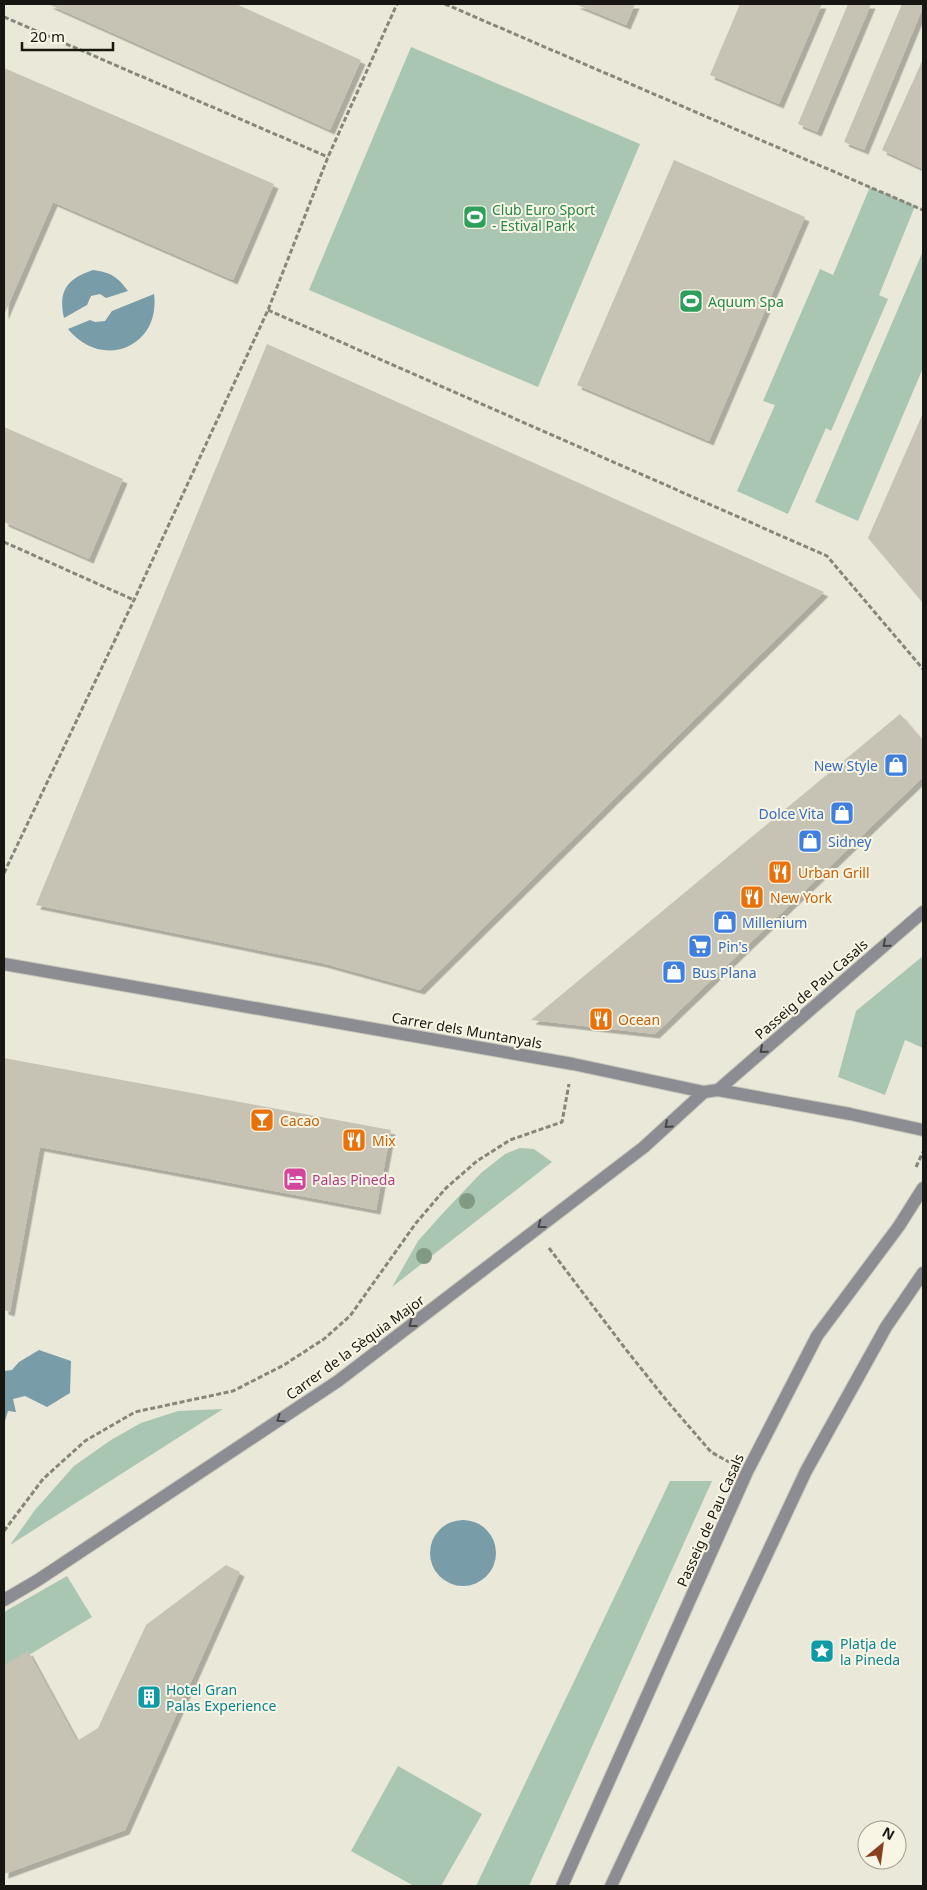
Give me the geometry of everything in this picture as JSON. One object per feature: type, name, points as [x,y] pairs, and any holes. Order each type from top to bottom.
[{"type":"street","name":"Passeig de Pau Casals","points":[[718,1090],[923,912]]},
{"type":"street","name":"Carrer dels Muntanyals","points":[[4,964],[573,1064],[704,1092],[718,1090],[850,1114],[923,1130]]},
{"type":"street","name":"Carrer de la Sèquia Major","points":[[4,1600],[38,1580],[338,1381],[644,1147],[704,1092]]},
{"type":"street","name":"Passeig de Pau Casals","points":[[562,1886],[747,1472],[816,1336],[898,1226],[923,1188]]},
{"type":"street","points":[[611,1886],[806,1471],[886,1327],[923,1273]]},
{"type":"path","points":[[4,873],[134,600],[268,310],[328,157],[397,4]]},
{"type":"path","points":[[445,4],[923,210]]},
{"type":"path","points":[[4,17],[328,157]]},
{"type":"path","points":[[268,310],[827,556],[923,669]]},
{"type":"path","points":[[4,542],[134,600]]},
{"type":"path","points":[[4,1531],[43,1479],[94,1436],[135,1412],[233,1391],[284,1365],[324,1339],[350,1316],[416,1223],[446,1188],[477,1161],[510,1140],[562,1122],[573,1064]]},
{"type":"path","points":[[535,1230],[624,1347],[711,1452],[747,1472]]},
{"type":"green space","name":"Club Euro Sport - Estival Park","points":[[411,47],[640,144],[538,387],[309,290]]},
{"type":"green space","points":[[870,187],[915,206],[879,295],[888,299],[831,431],[826,428],[788,514],[737,491],[775,405],[763,401],[820,269],[833,275]]},
{"type":"green space","points":[[923,251],[923,368],[858,521],[815,502]]},
{"type":"green space","points":[[923,956],[923,1048],[905,1040],[885,1095],[838,1077],[856,1011]]},
{"type":"green space","points":[[520,1148],[534,1149],[552,1162],[392,1287],[418,1241],[443,1213],[481,1173],[505,1154]]},
{"type":"green space","points":[[223,1409],[10,1545],[35,1510],[74,1466],[111,1440],[141,1423],[178,1411]]},
{"type":"green space","points":[[670,1481],[712,1481],[529,1886],[476,1886]]},
{"type":"green space","points":[[67,1576],[92,1617],[4,1670],[4,1612]]},
{"type":"green space","points":[[398,1766],[482,1814],[441,1886],[414,1886],[351,1851]]},
{"type":"water","points":[[93,270],[113,276],[128,291],[106,298],[100,294],[91,296],[87,305],[64,318],[62,300],[66,287],[77,277]]},
{"type":"water","points":[[154,294],[154,312],[148,328],[139,339],[126,347],[112,350],[97,349],[82,342],[68,329],[90,320],[95,322],[105,321],[112,311]]},
{"type":"water","points":[[39,1350],[71,1361],[70,1393],[47,1407],[25,1396],[13,1399],[16,1412],[8,1411],[4,1424],[4,1371],[12,1370],[19,1362]]},
{"type":"water","points":[[456,1520],[470,1520],[482,1525],[491,1534],[496,1546],[494,1566],[487,1577],[470,1586],[456,1586],[444,1581],[435,1572],[430,1560],[430,1546],[435,1534],[444,1525]]},
{"type":"building","points":[[48,4],[236,4],[361,60],[330,130]]},
{"type":"building","points":[[575,4],[635,4],[626,25]]},
{"type":"building","points":[[740,4],[822,4],[779,104],[710,75]]},
{"type":"building","points":[[848,4],[871,4],[817,132],[798,124]]},
{"type":"building","points":[[902,4],[923,4],[923,7],[864,150],[844,142]]},
{"type":"building","points":[[923,59],[923,169],[882,150]]},
{"type":"building","points":[[4,68],[274,184],[233,280],[53,202],[4,315]]},
{"type":"building","name":"Aquum Spa","points":[[674,160],[805,217],[709,441],[577,385]]},
{"type":"building","points":[[267,344],[824,592],[420,990],[322,963],[36,905]]},
{"type":"building","points":[[923,413],[923,603],[868,538]]},
{"type":"building","points":[[4,427],[123,479],[89,559],[4,522]]},
{"type":"building","points":[[900,714],[923,741],[923,777],[655,1034],[531,1020]]},
{"type":"building","name":"Palas Pineda","points":[[4,1058],[391,1130],[376,1210],[40,1147],[10,1312],[4,1310]]},
{"type":"building","name":"Hotel Gran Palas Experience","points":[[226,1565],[240,1572],[125,1830],[4,1874],[4,1665],[28,1651],[77,1741],[98,1728],[146,1625]]},
{"type":"place","name":"Club Euro Sport - Estival Park","points":[[475,217]]},
{"type":"place","name":"Aquum Spa","points":[[691,301]]},
{"type":"place","name":"New Style","points":[[896,765]]},
{"type":"place","name":"Dolce Vita","points":[[842,813]]},
{"type":"place","name":"Sidney","points":[[810,841]]},
{"type":"place","name":"Urban Grill","points":[[780,872]]},
{"type":"place","name":"New York","points":[[752,897]]},
{"type":"place","name":"Millenium","points":[[725,922]]},
{"type":"place","name":"Pin's","points":[[700,946]]},
{"type":"place","name":"Bus Plana","points":[[674,972]]},
{"type":"place","name":"Ocean","points":[[601,1019]]},
{"type":"place","name":"Cacao","points":[[262,1120]]},
{"type":"place","name":"Mix","points":[[354,1140]]},
{"type":"place","name":"Palas Pineda","points":[[295,1179]]},
{"type":"place","name":"Platja de la Pineda","points":[[822,1651]]},
{"type":"place","name":"Hotel Gran Palas Experience","points":[[149,1697]]}]
